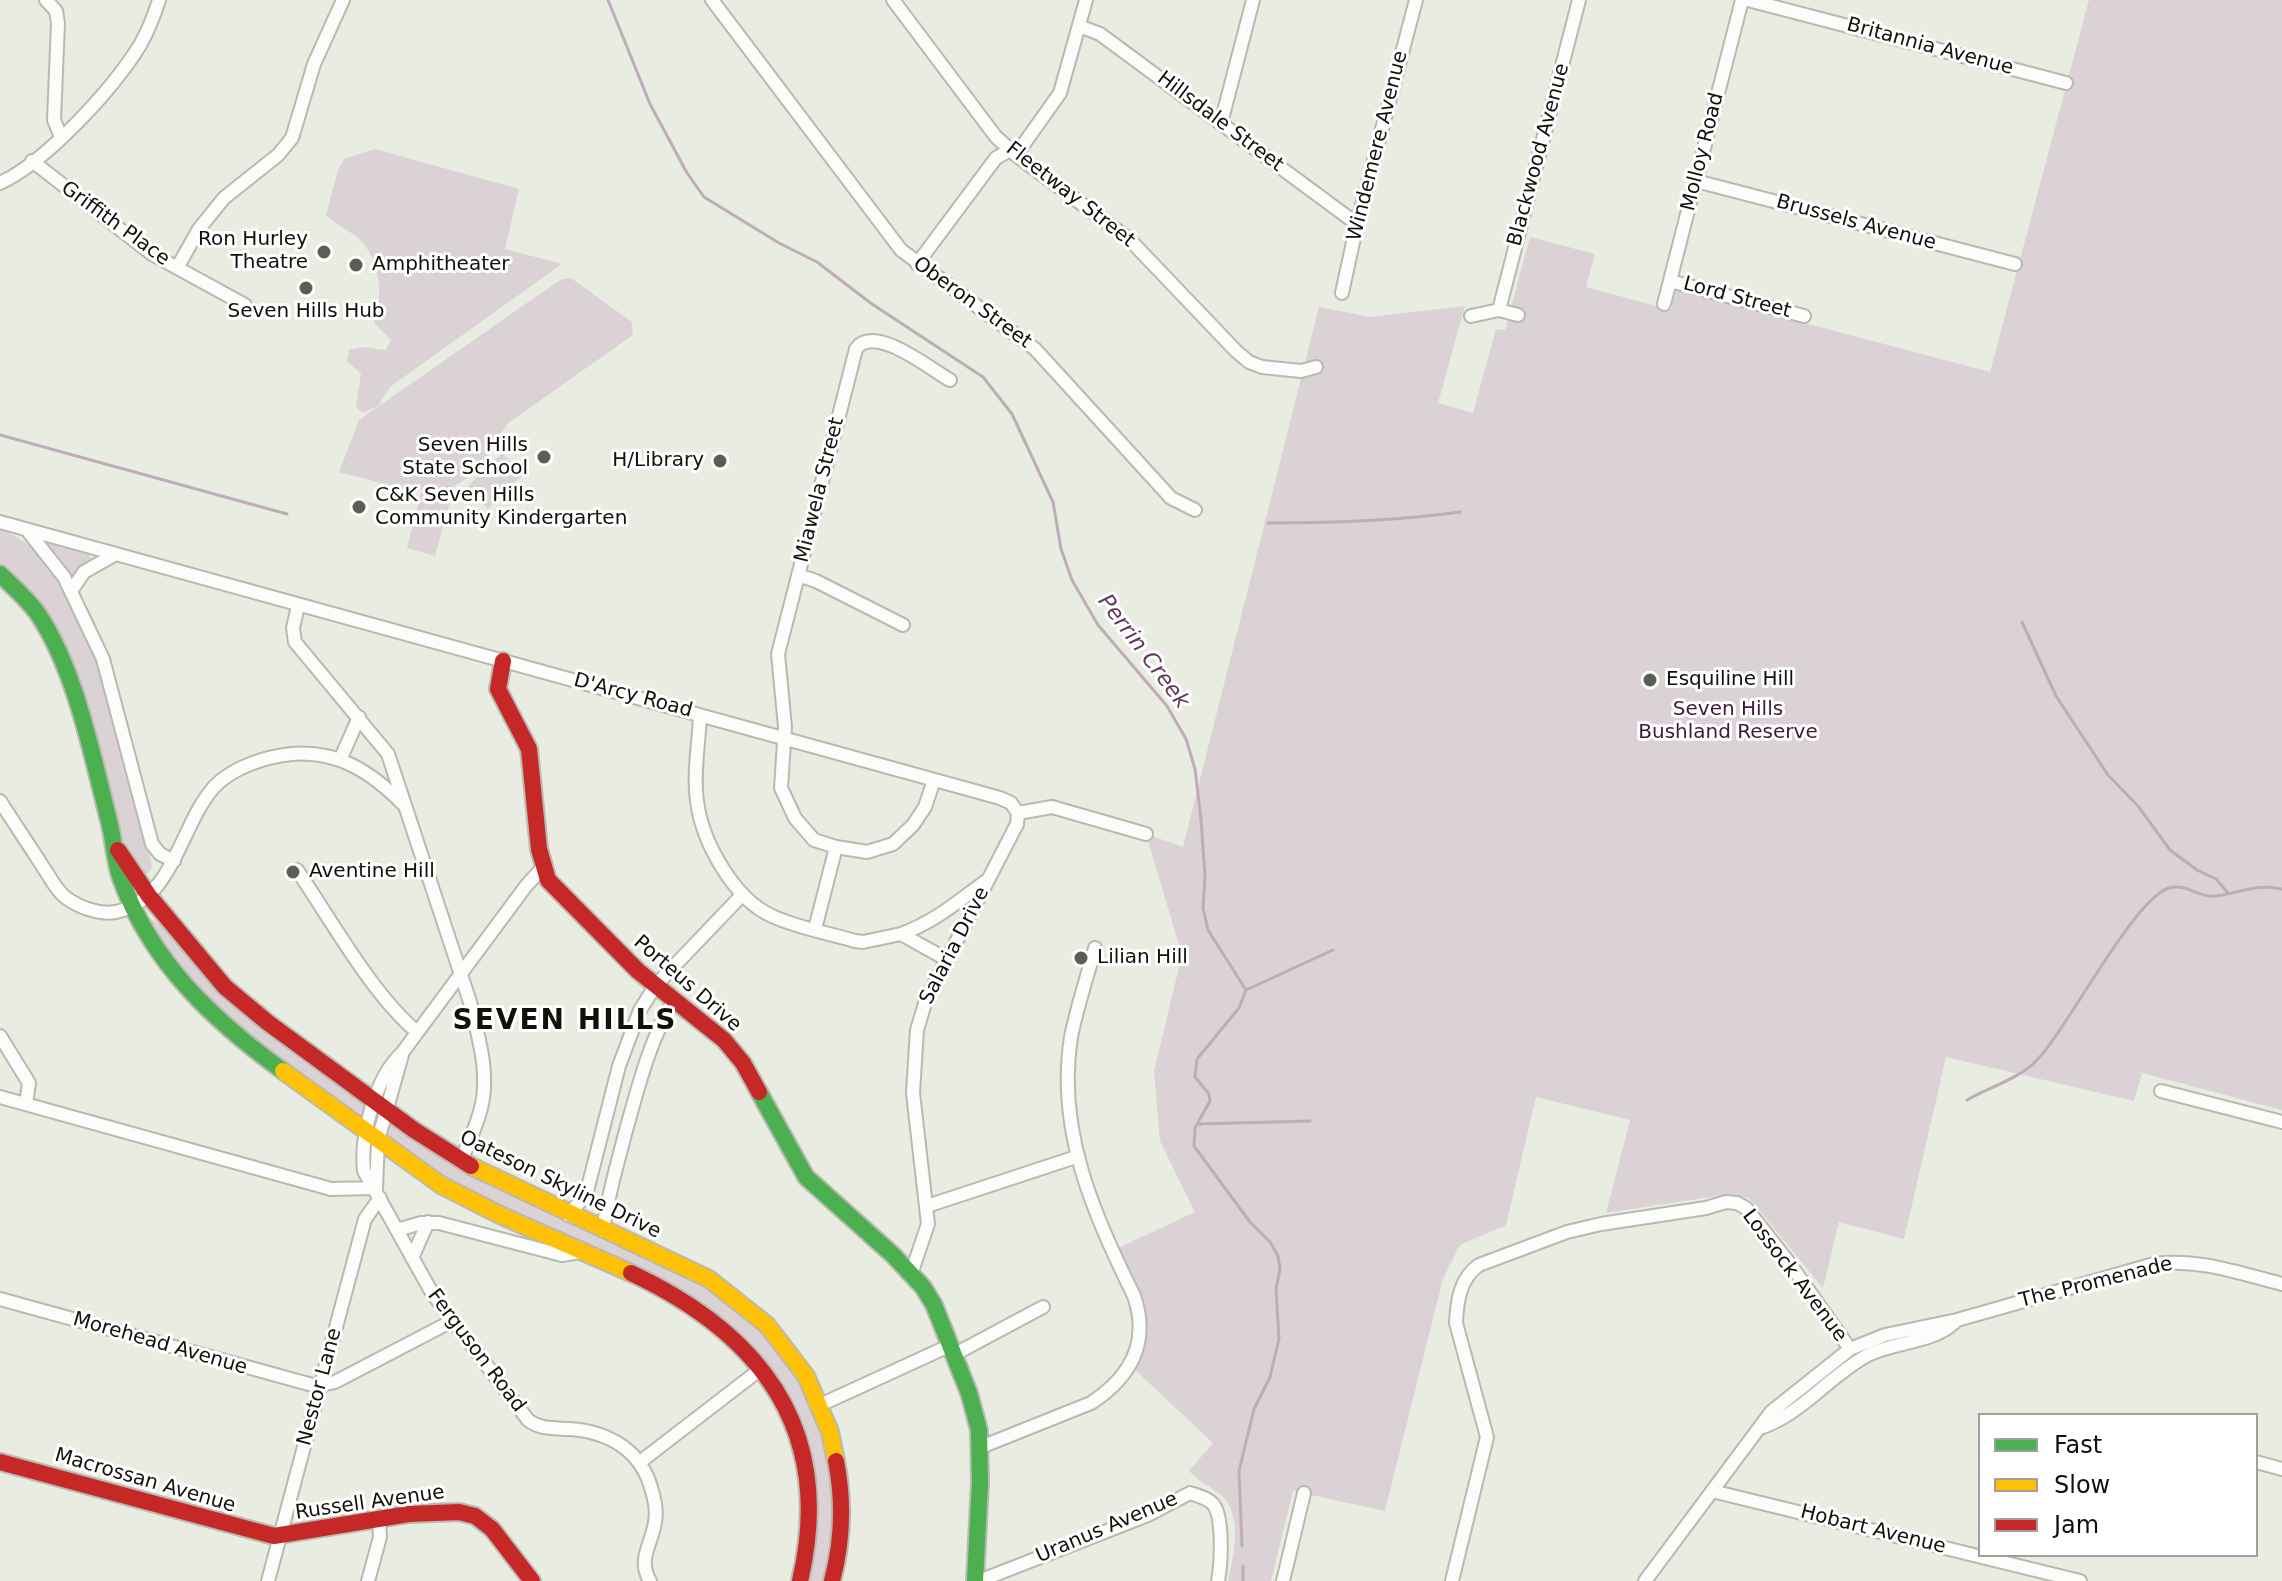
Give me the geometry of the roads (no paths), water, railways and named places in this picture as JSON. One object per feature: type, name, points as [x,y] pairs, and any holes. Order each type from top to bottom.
[{"type":"main road","name":"Oateson Skyline Drive","points":[[0,574],[38,613],[54,643],[82,720],[120,875],[133,906],[168,965],[206,1009],[232,1032],[452,1191],[650,1283],[693,1307],[735,1338],[762,1368],[786,1407],[807,1466],[810,1517],[800,1581]]},
{"type":"main road","name":"Porteus Drive","points":[[503,661],[498,689],[529,749],[543,867],[557,891],[656,985],[724,1040],[743,1063],[806,1177],[893,1255],[923,1287],[934,1305],[975,1413],[981,1447],[977,1581]]},
{"type":"main road","name":"Oateson Skyline Drive","points":[[114,845],[149,896],[225,987],[259,1016],[380,1105],[461,1161],[568,1215],[709,1279],[767,1325],[797,1361],[830,1432],[843,1518],[839,1556],[832,1581]]},
{"type":"main road","name":"Macrossan Avenue","points":[[0,1462],[209,1521],[280,1536]]},
{"type":"main road","name":"Russell Avenue","points":[[280,1536],[448,1510],[470,1514],[493,1531],[532,1581]]},
{"type":"street","points":[[46,0],[56,11],[58,23],[54,120],[61,137]]},
{"type":"street","points":[[0,183],[18,174],[97,100],[131,58],[149,28],[159,0]]},
{"type":"street","points":[[177,268],[199,229],[224,198],[278,155],[292,138],[314,64],[343,0]]},
{"type":"street","name":"Oberon Street","points":[[712,0],[892,239],[917,264],[1035,349],[1171,498],[1195,510]]},
{"type":"street","name":"Fleetway Street","points":[[893,0],[987,126],[1013,152],[1130,240],[1236,351],[1249,362],[1262,367],[1301,371],[1316,367]]},
{"type":"street","points":[[917,264],[996,158],[1013,152],[1060,93],[1086,0]]},
{"type":"street","points":[[1221,123],[1253,0]]},
{"type":"street","name":"Windemere Avenue","points":[[1342,293],[1416,0]]},
{"type":"street","name":"Blackwood Avenue","points":[[1499,310],[1579,0]]},
{"type":"street","name":"Britannia Avenue","points":[[1745,0],[2066,83]]},
{"type":"street","name":"Molloy Road","points":[[1664,304],[1745,0]]},
{"type":"street","name":"Hillsdale Street","points":[[1079,26],[1100,34],[1357,224]]},
{"type":"street","name":"Griffith Place","points":[[32,161],[152,254],[245,305]]},
{"type":"street","name":"Brussels Avenue","points":[[1696,181],[2015,264]]},
{"type":"street","name":"Lord Street","points":[[1670,281],[1804,316]]},
{"type":"street","points":[[1471,316],[1499,310],[1518,315]]},
{"type":"street","name":"Miawela Street","points":[[836,847],[814,840],[795,818],[781,788],[785,738],[778,654],[854,355],[860,343],[875,339],[887,343],[950,380]]},
{"type":"street","name":"D'Arcy Road","points":[[0,522],[1000,798],[1011,803],[1018,813]]},
{"type":"street","points":[[27,530],[71,591],[103,659],[152,844],[160,854],[174,861]]},
{"type":"street","points":[[71,591],[84,572],[114,555]]},
{"type":"street","points":[[798,575],[903,625]]},
{"type":"street","points":[[298,606],[293,628],[295,642],[388,754],[470,1002],[480,1044],[484,1089],[481,1109],[461,1161]]},
{"type":"street","points":[[700,715],[696,797],[699,812],[718,863],[742,895],[774,917],[863,942],[926,925],[990,878]]},
{"type":"street","points":[[340,760],[359,717]]},
{"type":"street","points":[[0,801],[66,897],[99,913],[133,906],[149,896],[174,861],[189,826],[213,789],[224,778],[270,756],[308,753],[340,760],[363,769],[379,780],[405,806]]},
{"type":"street","points":[[815,929],[836,847],[867,852],[893,844],[913,825],[925,807],[934,780]]},
{"type":"street","points":[[1018,813],[1052,807],[1146,834]]},
{"type":"street","name":"Salaria Drive","points":[[911,1274],[928,1224],[913,1093],[917,1030],[926,1000],[1017,824],[1018,813]]},
{"type":"street","points":[[0,1097],[331,1189],[378,1193],[373,1136],[387,1071],[543,867]]},
{"type":"street","points":[[297,870],[371,979],[404,1021],[417,1032]]},
{"type":"street","points":[[568,1215],[585,1199],[619,1066],[640,1010],[656,985],[742,895]]},
{"type":"street","points":[[901,934],[946,959]]},
{"type":"street","points":[[981,1447],[1091,1403],[1119,1381],[1136,1354],[1141,1333],[1140,1315],[1076,1157],[1071,1136],[1068,1103],[1070,1048],[1095,948]]},
{"type":"street","points":[[603,1231],[643,1071],[674,1000]]},
{"type":"street","points":[[0,1036],[27,1080],[30,1090],[26,1104]]},
{"type":"street","points":[[2161,1091],[2282,1122]]},
{"type":"street","points":[[927,1206],[1076,1157]]},
{"type":"street","name":"Ferguson Road","points":[[378,1193],[432,1293],[532,1424],[600,1434],[618,1442],[640,1462]]},
{"type":"street","name":"Nestor Lane","points":[[268,1581],[365,1219],[378,1193]]},
{"type":"street","name":"Lossock Avenue","points":[[1452,1581],[1487,1437],[1456,1323],[1460,1295],[1471,1271],[1479,1265],[1590,1226],[1706,1208],[1726,1202],[1737,1203],[1746,1208],[1790,1264],[1850,1349]]},
{"type":"street","points":[[412,1258],[428,1222]]},
{"type":"street","name":"Oateson Skyline Drive","points":[[397,1230],[428,1222],[448,1224],[562,1255],[580,1252]]},
{"type":"street","name":"The Promenade","points":[[1645,1581],[1758,1429],[1785,1400],[1850,1349],[1885,1335],[1957,1320],[2081,1284],[2174,1262],[2200,1263],[2282,1284]]},
{"type":"street","name":"Morehead Avenue","points":[[0,1299],[304,1384],[321,1386]]},
{"type":"street","points":[[820,1405],[1043,1307]]},
{"type":"street","name":"The Promenade","points":[[1758,1429],[1776,1423],[1865,1357],[1944,1332],[1957,1320]]},
{"type":"street","points":[[321,1386],[335,1382],[452,1321]]},
{"type":"street","points":[[650,1581],[644,1560],[656,1513],[649,1481],[640,1462],[762,1368]]},
{"type":"street","points":[[2258,1463],[2282,1469]]},
{"type":"street","name":"Hobart Avenue","points":[[1712,1491],[1978,1556]]},
{"type":"street","name":"Uranus Avenue","points":[[977,1581],[1148,1515],[1190,1493],[1212,1502],[1218,1511],[1221,1559],[1218,1581]]},
{"type":"street","points":[[1283,1581],[1304,1493]]},
{"type":"street","points":[[368,1581],[380,1537],[379,1521]]},
{"type":"street","name":"Hobart Avenue","points":[[1982,1557],[2080,1581]]},
{"type":"waterway","name":"Perrin Creek","points":[[608,0],[650,104],[687,173],[704,197],[779,243],[817,262],[872,304],[983,377],[1012,414],[1053,502],[1061,549],[1072,580],[1098,625],[1167,706],[1186,739],[1195,769],[1201,819],[1205,876],[1203,908],[1208,930],[1246,990],[1239,1008],[1197,1059],[1195,1077],[1209,1094],[1210,1101],[1195,1128],[1194,1146],[1250,1222],[1270,1242],[1278,1256],[1280,1269],[1276,1289],[1279,1339],[1270,1377],[1254,1409],[1239,1471],[1242,1546]]},
{"type":"waterway","points":[[0,435],[287,514]]},
{"type":"waterway","points":[[1268,523],[1364,521],[1460,512]]},
{"type":"waterway","points":[[2022,622],[2056,696],[2108,775],[2138,806],[2170,850],[2197,870],[2216,879],[2228,893]]},
{"type":"waterway","points":[[1967,1100],[2013,1078],[2036,1061],[2120,939],[2155,897],[2175,887],[2210,896],[2257,888],[2282,889]]},
{"type":"waterway","points":[[1246,990],[1333,950]]},
{"type":"waterway","points":[[1198,1124],[1310,1121]]},
{"type":"waterway","points":[[1243,1566],[1243,1581]]},
{"type":"place","name":"Ron Hurley Theatre","points":[[324,252]]},
{"type":"place","name":"Amphitheater","points":[[356,265]]},
{"type":"place","name":"Seven Hills Hub","points":[[306,288]]},
{"type":"place","name":"Seven Hills State School","points":[[544,457]]},
{"type":"place","name":"H/Library","points":[[720,461]]},
{"type":"place","name":"C&K Seven Hills Community Kindergarten","points":[[359,507]]},
{"type":"place","name":"Esquiline Hill","points":[[1650,680]]},
{"type":"place","name":"Aventine Hill","points":[[293,872]]},
{"type":"place","name":"Lilian Hill","points":[[1081,958]]},
{"type":"district","name":"SEVEN HILLS","points":[[565,1022]]},
{"type":"park label","name":"Seven Hills Bushland Reserve","points":[[1728,722]]}]
